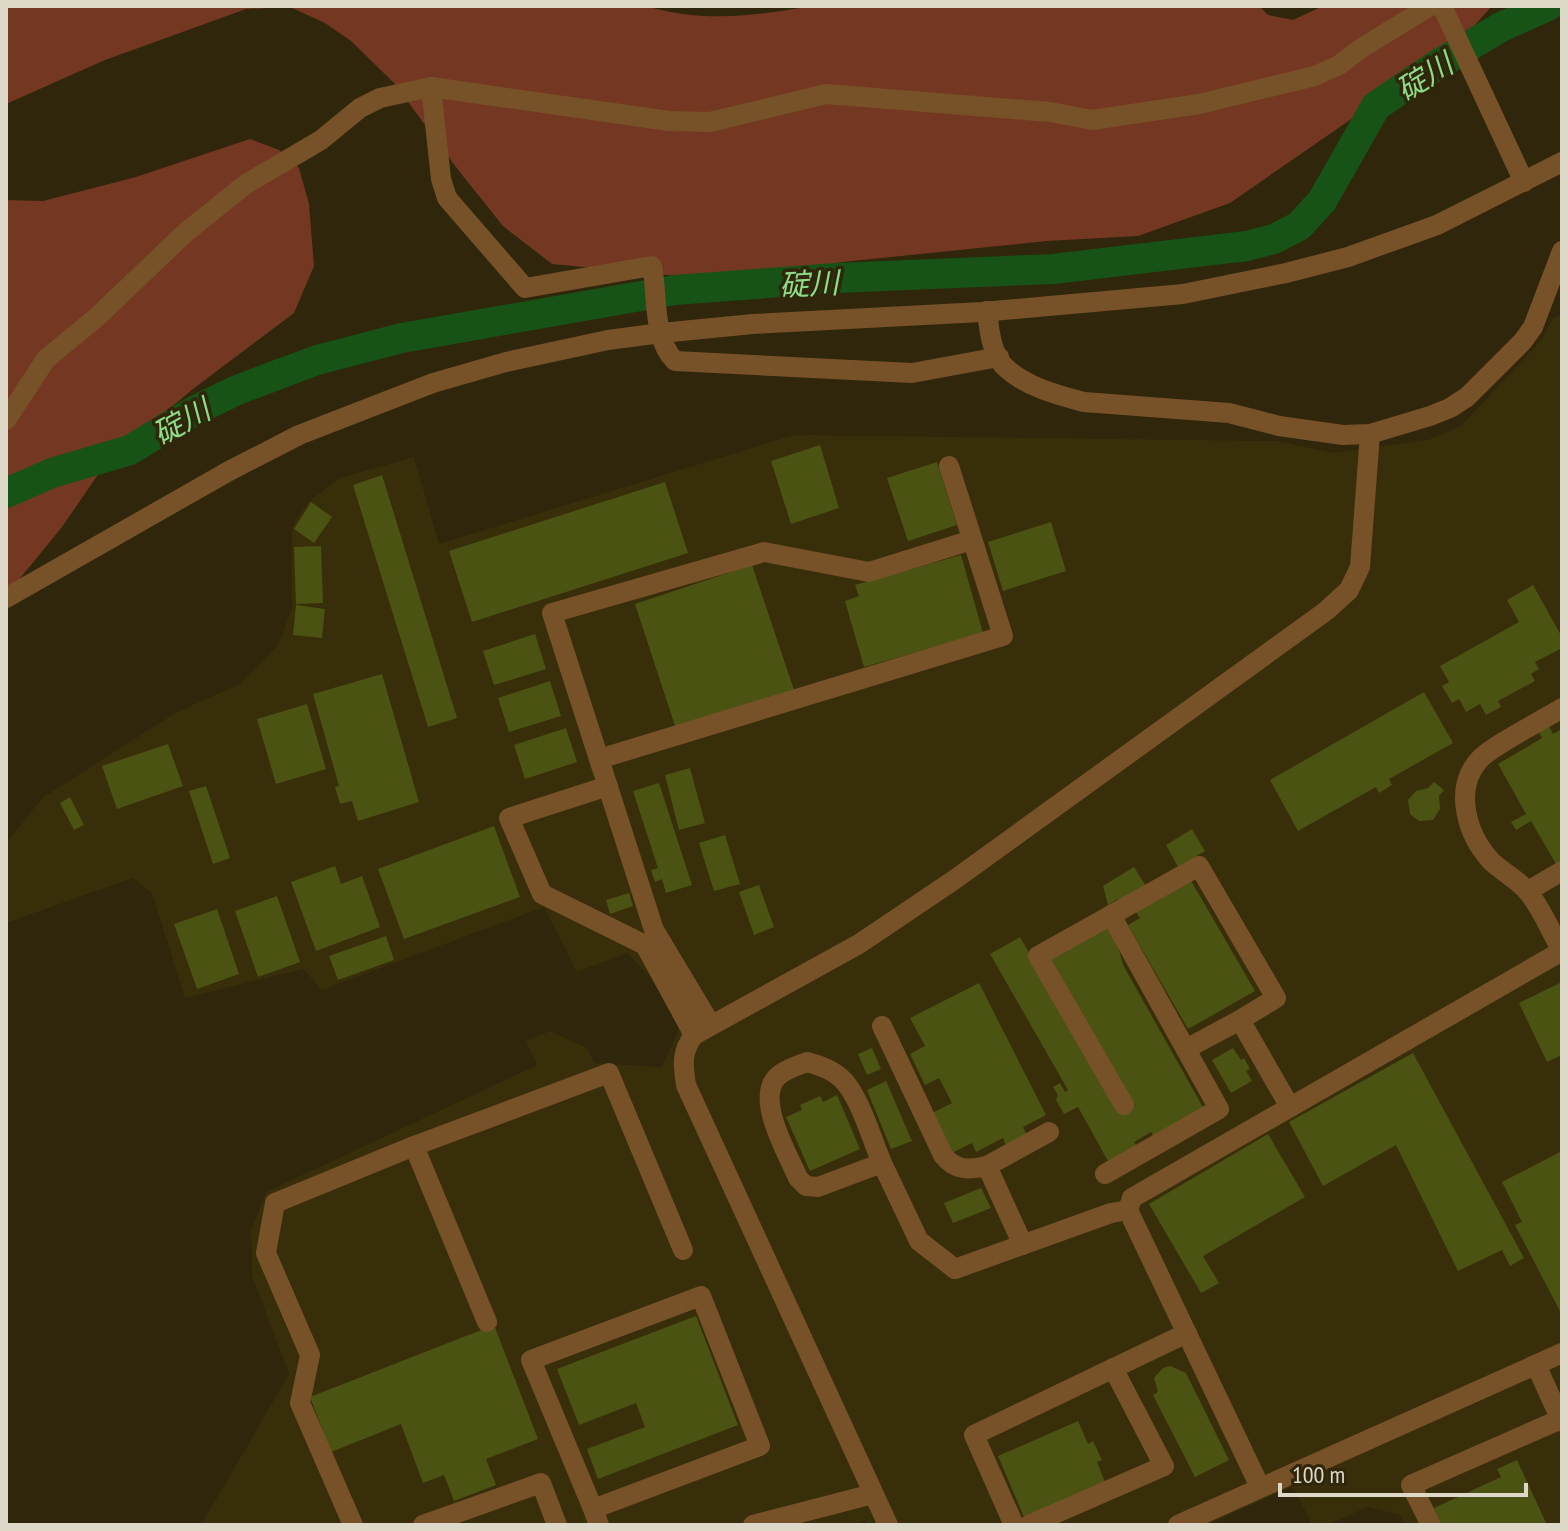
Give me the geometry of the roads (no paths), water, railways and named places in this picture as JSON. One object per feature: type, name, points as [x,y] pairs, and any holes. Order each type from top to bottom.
[{"type":"street","points":[[6,420],[46,359],[97,317],[185,233],[246,184],[321,140],[360,108],[380,98],[431,87],[669,121],[710,122],[826,94],[1050,112],[1092,120],[1199,104],[1315,76],[1339,65],[1385,32],[1430,6]]},
{"type":"street","points":[[1442,6],[1524,182]]},
{"type":"street","points":[[431,87],[441,179],[447,198],[525,288],[652,266],[661,333],[668,354],[675,361],[912,373],[999,357]]},
{"type":"street","points":[[6,598],[229,471],[313,429],[433,383],[506,362],[608,340],[661,333],[1183,294],[1348,257],[1437,225],[1562,162]]},
{"type":"street","points":[[987,311],[992,344],[1002,364],[1024,380],[1063,397],[1084,402],[1229,413],[1279,426],[1343,435],[1370,434],[1450,408],[1486,379],[1533,327],[1562,251]]},
{"type":"street","points":[[888,1525],[686,1085],[682,1062],[686,1045],[703,1030],[859,944],[954,880],[1326,611],[1349,590],[1360,567],[1370,434]]},
{"type":"street","points":[[599,759],[1003,636],[949,466]]},
{"type":"street","points":[[703,1030],[654,930],[552,613],[764,552],[869,572],[972,540]]},
{"type":"street","points":[[1260,1487],[1128,1210],[1132,1198],[1562,951],[1528,891],[1489,859],[1477,841],[1468,822],[1465,804],[1468,782],[1481,757],[1562,708]]},
{"type":"street","points":[[608,786],[509,818],[542,894],[645,945],[703,1030]]},
{"type":"street","points":[[1124,1105],[1038,956],[1199,866],[1276,998],[1186,1049]]},
{"type":"street","points":[[1528,891],[1562,871]]},
{"type":"street","points":[[1105,1174],[1219,1109],[1111,915]]},
{"type":"street","points":[[1240,1020],[1290,1107]]},
{"type":"street","points":[[882,1026],[950,1165],[969,1170],[987,1166],[1049,1132]]},
{"type":"street","points":[[882,1163],[818,1187],[806,1186],[798,1178],[770,1110],[768,1094],[775,1078],[807,1062],[823,1066],[842,1079],[851,1092],[919,1241],[955,1269],[1111,1213],[1128,1210]]},
{"type":"street","points":[[353,1525],[300,1403],[310,1355],[266,1253],[275,1203],[414,1146],[609,1073],[683,1250]]},
{"type":"street","points":[[414,1146],[487,1322]]},
{"type":"street","points":[[987,1166],[1023,1245]]},
{"type":"street","points":[[701,1296],[760,1446],[596,1517],[531,1360],[701,1296]]},
{"type":"street","points":[[1014,1525],[974,1435],[1187,1333]]},
{"type":"street","points":[[1178,1525],[1562,1353]]},
{"type":"street","points":[[1431,1525],[1411,1485],[1561,1421],[1557,1398],[1536,1365]]},
{"type":"street","points":[[1029,1525],[1164,1466],[1113,1368]]},
{"type":"street","points":[[423,1525],[541,1483],[557,1525]]},
{"type":"street","points":[[753,1525],[873,1494]]},
{"type":"waterway","name":"碇川","points":[[6,493],[52,473],[130,450],[194,411],[237,390],[317,360],[402,338],[675,290],[836,278],[1053,269],[1247,246],[1274,239],[1299,226],[1322,201],[1376,106],[1501,27],[1548,6]]}]
